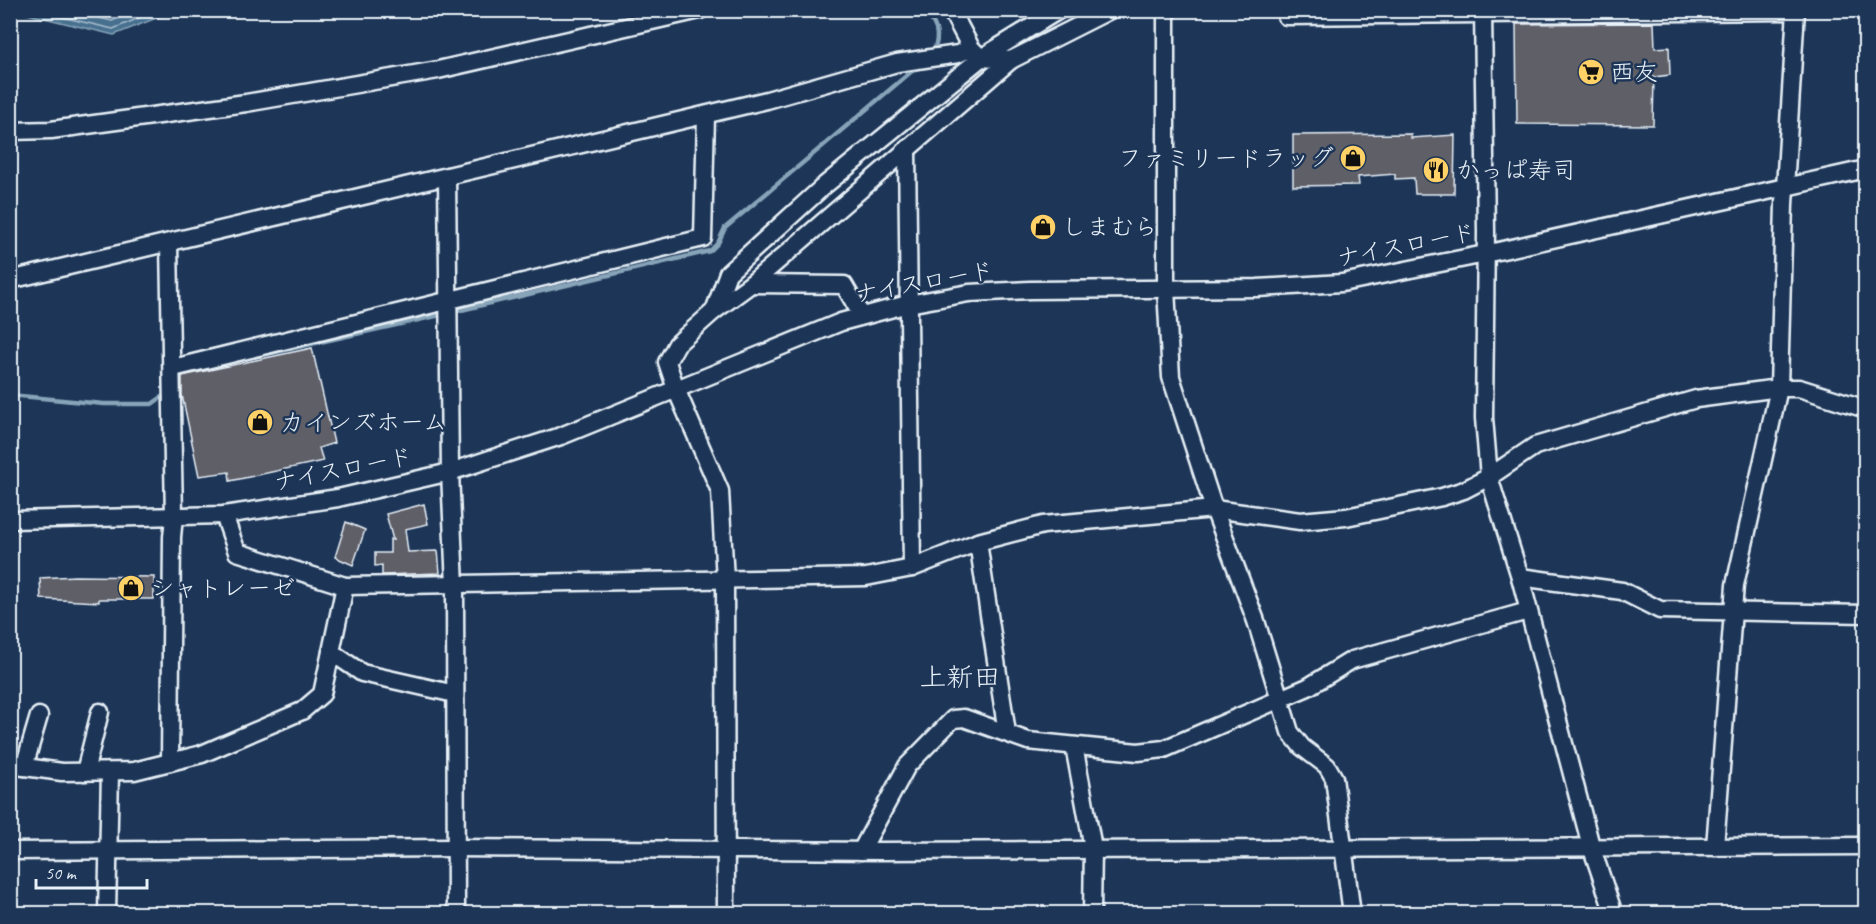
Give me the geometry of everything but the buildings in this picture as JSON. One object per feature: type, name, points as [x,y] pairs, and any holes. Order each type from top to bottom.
[{"type":"street","points":[[10,131],[51,130],[280,98],[438,70],[700,10]]},
{"type":"street","points":[[951,10],[976,53]]},
{"type":"street","points":[[714,312],[728,273],[825,185],[976,53],[1059,10]]},
{"type":"street","points":[[726,914],[728,849],[725,580],[720,491],[676,389],[667,362],[677,344],[751,284],[1011,60],[1110,10]]},
{"type":"street","points":[[1166,10],[1166,289],[1171,377],[1214,509],[1256,621],[1290,732],[1302,747],[1327,766],[1334,778],[1352,914]]},
{"type":"street","points":[[1285,10],[1286,16],[1796,10],[1779,388],[1735,585],[1714,847]]},
{"type":"street","points":[[1483,13],[1484,418],[1489,477],[1520,577],[1591,846],[1614,914]]},
{"type":"street","points":[[10,280],[706,115],[897,63],[976,53],[1011,60]]},
{"type":"street","points":[[173,368],[703,238],[706,115]]},
{"type":"street","points":[[907,149],[912,568]]},
{"type":"street","name":"ナイスロード","points":[[10,520],[224,515],[338,498],[450,472],[561,436],[786,343],[862,316],[908,304],[969,293],[1342,283],[1485,254],[1866,169]]},
{"type":"street","points":[[447,176],[450,472],[455,586],[456,914]]},
{"type":"street","points":[[170,243],[174,517],[170,762]]},
{"type":"street","points":[[751,284],[844,285],[862,316]]},
{"type":"street","points":[[224,515],[237,552],[345,586],[455,586],[866,577],[912,568],[978,542],[1043,525],[1214,509],[1300,521],[1346,517],[1442,497],[1464,490],[1489,477],[1535,446],[1696,399],[1779,388],[1799,388],[1866,409]]},
{"type":"street","points":[[978,542],[1007,733]]},
{"type":"street","points":[[1520,577],[1622,591],[1660,610],[1866,614]]},
{"type":"street","points":[[39,716],[17,766],[85,772],[134,771],[202,754],[302,711],[322,694],[345,586]]},
{"type":"street","points":[[861,851],[907,766],[953,719],[964,718],[1028,741],[1138,752],[1164,749],[1308,687],[1352,660],[1528,611]]},
{"type":"street","points":[[331,652],[362,673],[455,694]]},
{"type":"street","points":[[85,772],[100,712]]},
{"type":"street","points":[[1074,746],[1093,848],[1092,914]]},
{"type":"street","points":[[107,914],[110,772]]},
{"type":"street","points":[[10,850],[455,848],[861,851],[1093,848],[1866,846]]},
{"type":"water","points":[[11,10],[174,10],[174,11],[114,35]]},
{"type":"waterway","points":[[921,10],[931,19],[936,29],[937,40],[933,53]]},
{"type":"waterway","points":[[453,312],[710,251],[718,243],[725,228],[918,66]]},
{"type":"waterway","points":[[222,364],[445,314]]},
{"type":"waterway","points":[[10,395],[104,404],[152,404],[166,394]]},
{"type":"place","name":"西友","points":[[1591,72]]},
{"type":"place","name":"ファミリードラッグ","points":[[1353,158]]},
{"type":"place","name":"かっぱ寿司","points":[[1436,170]]},
{"type":"place","name":"しまむら","points":[[1043,227]]},
{"type":"place","name":"カインズホーム","points":[[260,422]]},
{"type":"place","name":"シャトレーゼ","points":[[131,588]]},
{"type":"district","name":"上新田","points":[[960,677]]}]
